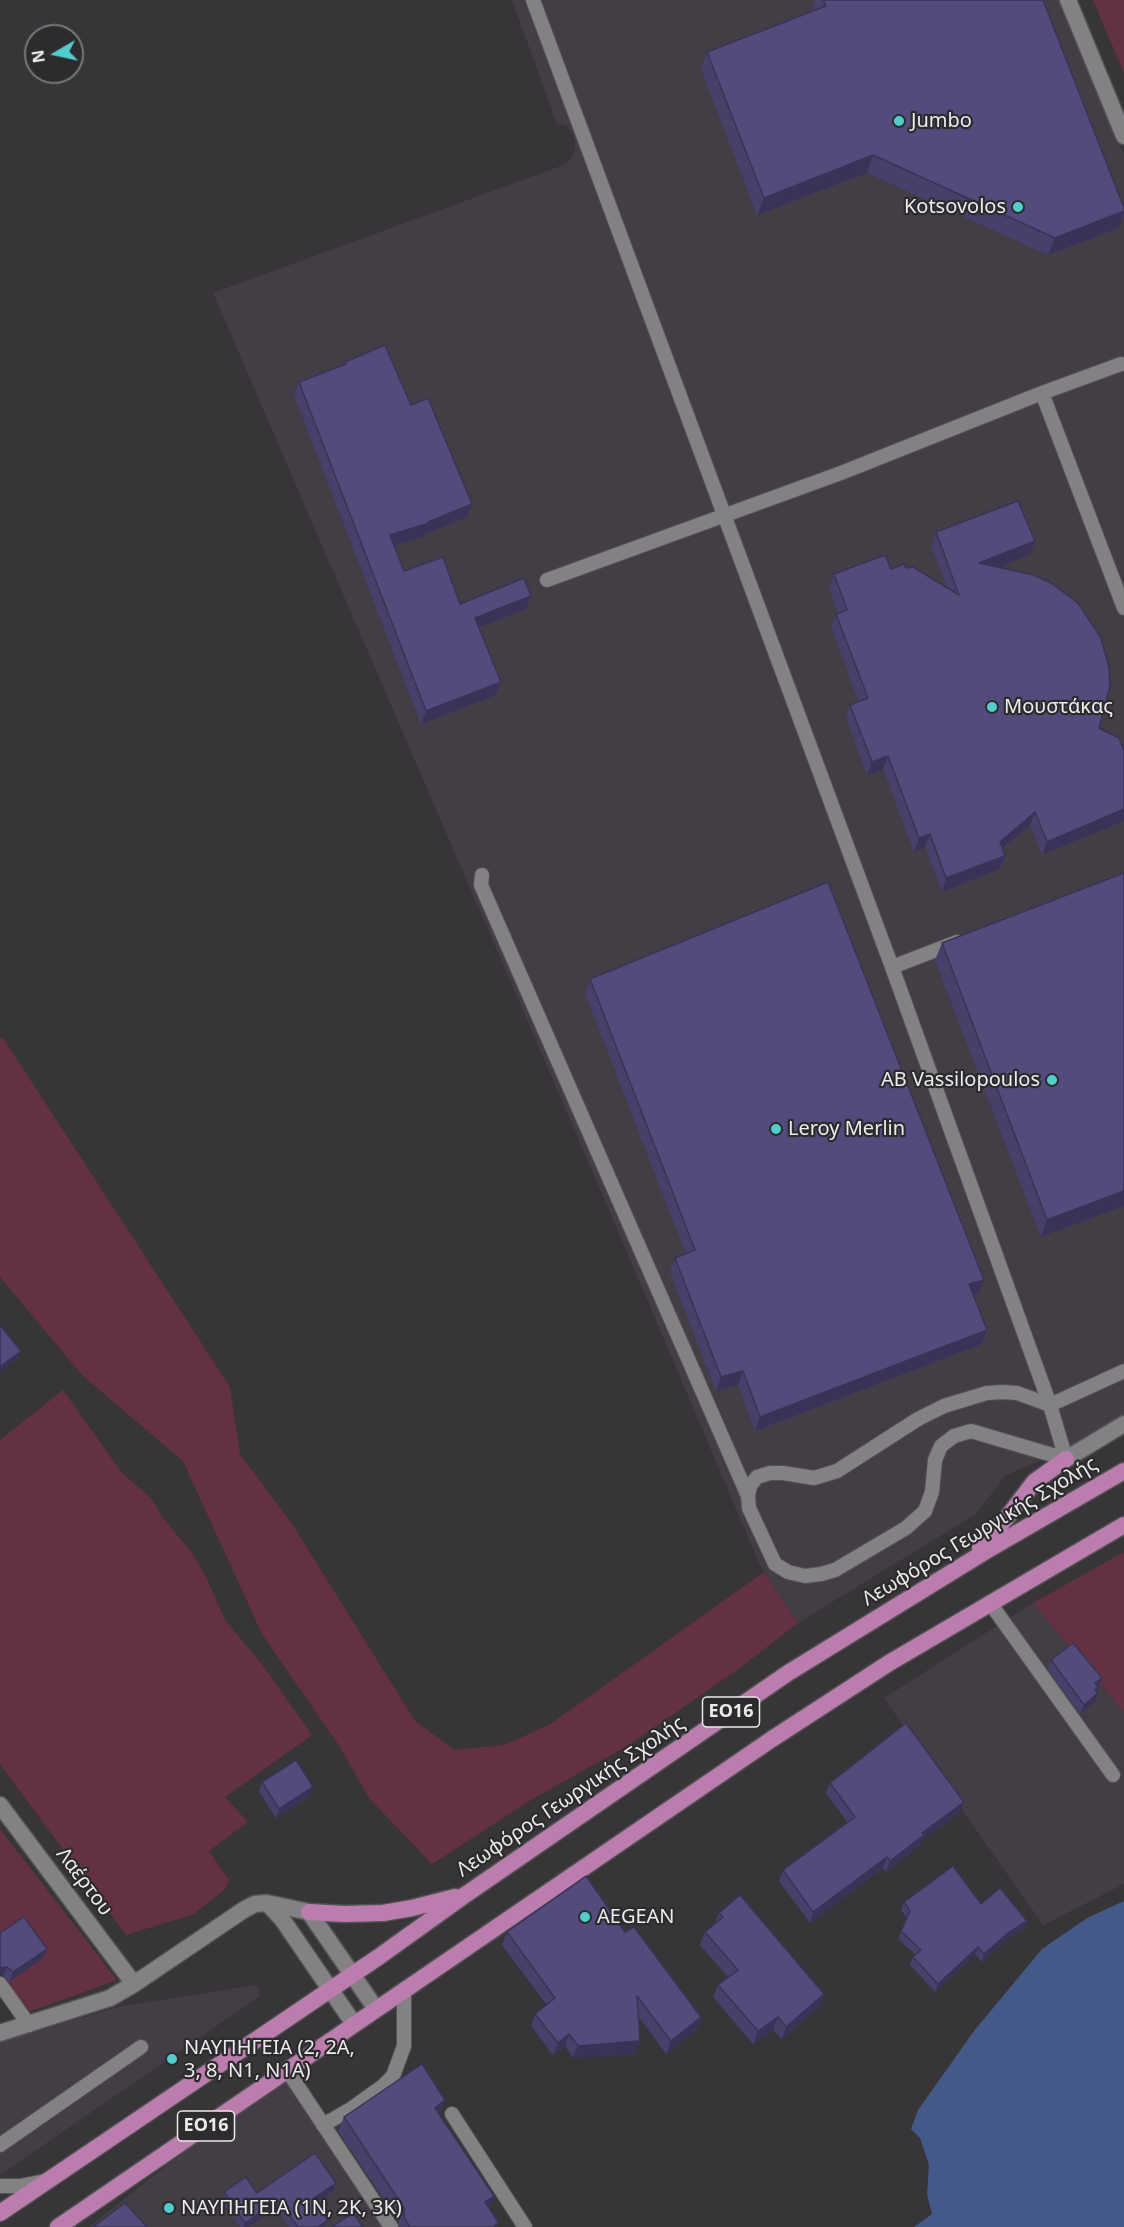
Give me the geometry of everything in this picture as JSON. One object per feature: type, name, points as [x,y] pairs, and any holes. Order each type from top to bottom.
[{"type":"main road","points":[[958,1568],[995,1533],[1034,1482],[1066,1459]]},
{"type":"main road","name":"Λεωφόρος Γεωργικής Σχολής","points":[[352,1974],[788,1673],[958,1568],[1124,1471]]},
{"type":"main road","name":"ΕΟ16","points":[[68,2224],[404,1989],[772,1739],[889,1663],[1124,1525]]},
{"type":"main road","points":[[309,1912],[383,1913],[465,1895]]},
{"type":"main road","name":"ΕΟ16","points":[[0,2213],[352,1974]]},
{"type":"street","points":[[1068,0],[1124,135]]},
{"type":"street","points":[[1066,1459],[1124,1424]]},
{"type":"street","name":"Λαέρτου","points":[[0,1805],[135,1984]]},
{"type":"street","points":[[267,1903],[282,1918],[354,2024]]},
{"type":"street","points":[[0,2033],[110,1998],[135,1984],[245,1909],[255,1904],[267,1903],[309,1912],[376,2009]]},
{"type":"lane","points":[[533,0],[891,967],[1050,1405],[1066,1459]]},
{"type":"lane","points":[[547,580],[841,473],[1123,363]]},
{"type":"lane","points":[[1042,393],[1124,608]]},
{"type":"lane","points":[[482,875],[481,885],[748,1496]]},
{"type":"lane","points":[[891,967],[969,937]]},
{"type":"lane","points":[[1066,1459],[971,1431],[954,1436],[941,1446],[926,1511],[906,1528],[836,1570],[821,1574],[805,1576],[788,1572],[775,1564],[749,1509],[750,1486],[757,1477],[770,1473],[814,1478],[837,1471],[918,1419],[967,1398],[987,1393],[1017,1393],[1050,1405],[1124,1371]]},
{"type":"lane","points":[[990,1603],[1113,1775]]},
{"type":"lane","points":[[0,1984],[28,2025]]},
{"type":"lane","points":[[324,2125],[351,2109],[393,2076],[404,2046],[404,1989]]},
{"type":"lane","points":[[0,2145],[141,2047]]},
{"type":"lane","points":[[287,2070],[391,2227]]},
{"type":"lane","points":[[452,2114],[525,2227]]},
{"type":"lane","points":[[0,2186],[20,2186],[47,2181]]},
{"type":"shaded area","points":[[512,0],[1060,0],[1124,155],[1124,1419],[1082,1443],[1006,1475],[976,1514],[798,1623],[760,1565],[213,293],[561,166],[571,159],[575,150],[575,140],[566,125],[557,124]]},
{"type":"shaded area","points":[[1093,0],[1124,0],[1124,73]]},
{"type":"shaded area","points":[[3,1038],[230,1387],[240,1454],[292,1524],[415,1721],[454,1750],[504,1745],[549,1725],[764,1572],[798,1623],[737,1670],[629,1745],[534,1798],[432,1864],[369,1798],[340,1747],[262,1634],[183,1461],[82,1375],[0,1277],[0,1039]]},
{"type":"shaded area","points":[[63,1390],[122,1473],[151,1498],[163,1518],[192,1553],[206,1577],[225,1620],[264,1667],[312,1735],[225,1797],[248,1822],[209,1851],[229,1880],[225,1889],[194,1914],[126,1935],[0,1764],[0,1440]]},
{"type":"shaded area","points":[[1124,1552],[1124,1712],[1033,1603]]},
{"type":"shaded area","points":[[1033,1603],[1124,1712],[1124,1884],[1043,1925],[884,1698]]},
{"type":"shaded area","points":[[0,1829],[117,1980],[23,2014],[0,1981]]},
{"type":"shaded area","points":[[257,1985],[260,1996],[0,2175],[0,2041],[123,2006]]},
{"type":"shaded area","points":[[282,2074],[382,2227],[89,2227]]},
{"type":"water","points":[[1124,1901],[1124,2227],[914,2227],[932,2214],[927,2195],[929,2165],[920,2138],[911,2129],[918,2110],[974,2031],[1042,1949],[1087,1918]]},
{"type":"building","name":"Jumbo","points":[[823,0],[1043,0],[1124,211],[1055,238],[873,155],[764,198],[707,52],[826,6]]},
{"type":"building","points":[[385,345],[411,405],[428,398],[472,504],[429,523],[390,535],[404,571],[443,557],[460,604],[524,578],[531,596],[475,618],[501,682],[426,711],[299,382],[346,364],[345,362]]},
{"type":"building","points":[[1018,501],[1035,541],[979,563],[1034,575],[1051,583],[1078,603],[1101,638],[1109,668],[1110,686],[1099,728],[1119,738],[1124,751],[1124,809],[1047,842],[1035,812],[1000,842],[1005,856],[946,878],[930,834],[919,838],[888,756],[872,762],[850,705],[868,698],[836,614],[847,610],[834,574],[885,555],[891,569],[904,564],[906,568],[913,567],[959,595],[936,532]]},
{"type":"building","name":"AB Vassilopoulos","points":[[1124,873],[1124,1191],[1047,1220],[942,943]]},
{"type":"building","name":"Leroy Merlin","points":[[828,882],[984,1280],[969,1284],[987,1330],[760,1417],[743,1371],[721,1377],[675,1258],[695,1250],[590,979]]},
{"type":"building","points":[[0,1325],[21,1351],[0,1367]]},
{"type":"building","points":[[1073,1643],[1102,1678],[1095,1683],[1098,1687],[1095,1690],[1098,1693],[1084,1705],[1051,1660]]},
{"type":"building","points":[[906,1723],[964,1802],[922,1833],[924,1835],[890,1861],[887,1857],[813,1912],[783,1870],[855,1817],[830,1783]]},
{"type":"building","points":[[296,1760],[313,1787],[279,1809],[262,1782]]},
{"type":"building","points":[[953,1866],[981,1904],[1000,1888],[1027,1921],[1008,1933],[984,1954],[978,1947],[938,1984],[913,1957],[921,1950],[901,1931],[910,1911],[904,1902]]},
{"type":"building","points":[[586,1876],[625,1932],[634,1927],[701,2017],[671,2041],[637,1996],[640,2041],[578,2046],[569,2034],[558,2043],[535,2014],[555,1998],[507,1932]]},
{"type":"building","points":[[740,1895],[824,1994],[786,2027],[778,2017],[758,2031],[718,1985],[738,1970],[705,1932],[723,1917],[719,1913]]},
{"type":"building","points":[[24,1917],[47,1949],[13,1972],[7,1967],[0,1968],[0,1933]]},
{"type":"building","points":[[422,2064],[445,2100],[435,2108],[494,2196],[485,2202],[499,2223],[495,2225],[496,2227],[410,2227],[404,2217],[404,2208],[344,2117]]},
{"type":"building","points":[[315,2153],[336,2183],[314,2198],[329,2219],[318,2227],[298,2227],[278,2200],[245,2223],[224,2192],[246,2177],[257,2193]]},
{"type":"building","points":[[125,2203],[147,2227],[93,2227]]},
{"type":"building","points":[[353,2213],[363,2227],[332,2227]]},
{"type":"place","name":"Jumbo","points":[[899,121]]},
{"type":"place","name":"Kotsovolos","points":[[1018,207]]},
{"type":"place","name":"Μουστάκας","points":[[992,707]]},
{"type":"place","name":"AB Vassilopoulos","points":[[1052,1080]]},
{"type":"place","name":"Leroy Merlin","points":[[776,1129]]},
{"type":"place","name":"AEGEAN","points":[[585,1917]]},
{"type":"place","name":"ΝΑΥΠΗΓΕΙΑ (2, 2Α, 3, 8, Ν1, Ν1Α)","points":[[172,2059]]},
{"type":"place","name":"ΝΑΥΠΗΓΕΙΑ (1Ν, 2Κ, 3Κ)","points":[[169,2208]]}]
